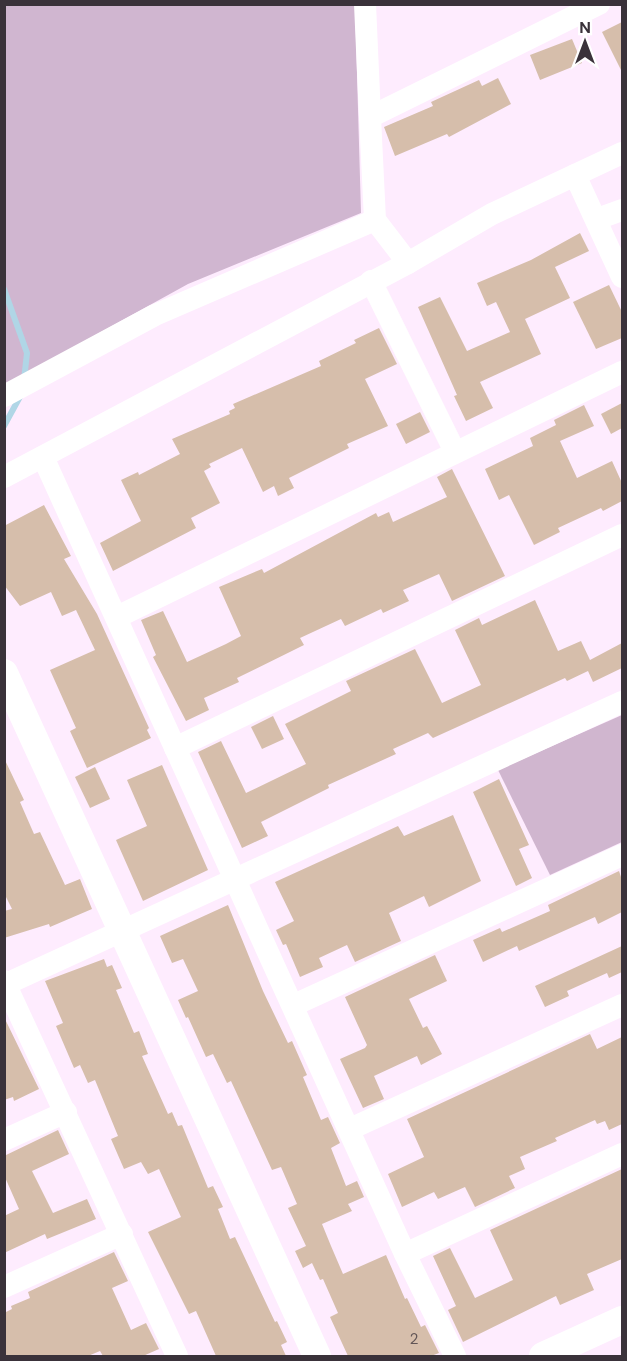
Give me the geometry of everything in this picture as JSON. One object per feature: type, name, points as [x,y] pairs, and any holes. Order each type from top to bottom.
[{"type":"street","points":[[365,4],[375,220],[408,263]]},
{"type":"street","points":[[370,117],[571,11],[599,4]]},
{"type":"street","points":[[4,477],[408,263],[492,214],[622,153]]},
{"type":"street","points":[[576,175],[622,277]]},
{"type":"street","points":[[597,219],[622,210]]},
{"type":"street","points":[[4,396],[155,315],[375,220]]},
{"type":"street","points":[[371,281],[455,452]]},
{"type":"street","points":[[117,617],[622,372]]},
{"type":"street","points":[[43,457],[294,1005],[405,1254],[455,1356]]},
{"type":"street","points":[[175,748],[622,535]]},
{"type":"street","points":[[4,673],[317,1356]]},
{"type":"street","points":[[177,1356],[5,983],[622,702]]},
{"type":"street","points":[[294,1005],[622,855]]},
{"type":"street","points":[[350,1129],[622,1005]]},
{"type":"street","points":[[4,1140],[66,1112]]},
{"type":"street","points":[[405,1254],[622,1154]]},
{"type":"street","points":[[4,1287],[122,1234]]},
{"type":"street","points":[[543,1356],[622,1320]]},
{"type":"shaded area","points":[[5,5],[355,5],[361,213],[188,284],[5,385]]},
{"type":"shaded area","points":[[622,715],[622,842],[550,875],[498,770]]},
{"type":"building","points":[[622,22],[622,72],[602,32]]},
{"type":"building","points":[[572,39],[582,63],[540,80],[530,55]]},
{"type":"building","points":[[498,78],[511,104],[449,137],[447,134],[395,156],[384,127],[433,106],[431,102],[479,80],[482,86]]},
{"type":"building","points":[[580,233],[589,251],[555,267],[570,298],[525,319],[541,354],[480,382],[493,408],[466,421],[418,307],[440,297],[467,351],[510,332],[496,302],[487,306],[477,283],[531,260]]},
{"type":"building","points":[[609,285],[622,312],[622,338],[596,349],[573,302]]},
{"type":"building","points":[[379,328],[397,364],[365,379],[388,426],[347,444],[349,448],[289,478],[294,488],[278,496],[274,486],[263,492],[242,448],[209,464],[211,467],[204,471],[220,503],[191,518],[196,528],[113,571],[100,543],[141,521],[121,480],[138,472],[139,475],[180,454],[172,439],[230,414],[229,411],[235,408],[233,404],[321,366],[319,361],[356,343],[354,340]]},
{"type":"building","points":[[622,403],[622,428],[611,434],[601,414]]},
{"type":"building","points":[[584,405],[594,426],[560,441],[577,478],[612,461],[622,483],[622,501],[603,511],[601,508],[558,528],[560,532],[534,545],[509,495],[499,500],[485,469],[533,446],[530,438],[556,425],[554,420]]},
{"type":"building","points":[[420,412],[430,432],[406,444],[396,424]]},
{"type":"building","points":[[452,469],[505,576],[452,601],[439,574],[403,590],[409,601],[383,613],[381,609],[345,626],[341,619],[300,638],[304,645],[237,678],[239,682],[204,698],[209,710],[186,721],[153,657],[156,655],[141,620],[163,611],[187,662],[226,644],[241,636],[219,587],[262,569],[264,573],[376,513],[378,517],[389,512],[393,522],[447,497],[437,477]]},
{"type":"building","points":[[44,505],[71,556],[64,559],[97,614],[149,728],[147,730],[151,738],[87,768],[70,731],[76,728],[50,670],[95,650],[76,610],[62,616],[51,592],[20,606],[4,585],[4,526]]},
{"type":"building","points":[[535,600],[558,651],[581,641],[590,660],[622,643],[622,668],[593,682],[588,671],[567,681],[565,678],[433,738],[428,733],[393,749],[396,754],[328,785],[329,788],[261,822],[268,836],[242,848],[198,752],[221,741],[246,793],[306,764],[285,724],[351,691],[346,681],[415,649],[442,703],[481,685],[455,630],[479,618],[482,625]]},
{"type":"building","points":[[273,716],[284,739],[262,749],[251,727]]},
{"type":"building","points":[[4,758],[24,800],[20,802],[34,834],[40,832],[65,885],[80,879],[92,909],[50,927],[49,924],[4,938],[4,911],[12,909],[4,893]]},
{"type":"building","points":[[162,765],[208,870],[143,901],[116,840],[147,826],[127,780]]},
{"type":"building","points":[[95,767],[110,799],[90,808],[75,777]]},
{"type":"building","points":[[499,779],[529,845],[519,849],[532,878],[516,886],[473,792]]},
{"type":"building","points":[[453,815],[481,881],[429,907],[424,896],[389,913],[401,941],[355,962],[347,945],[319,958],[323,967],[300,977],[286,944],[283,945],[276,930],[294,921],[275,882],[398,826],[404,836]]},
{"type":"building","points":[[619,871],[622,880],[622,912],[598,924],[595,917],[519,951],[517,946],[483,962],[473,940],[500,928],[502,932],[550,911],[548,905]]},
{"type":"building","points":[[228,905],[263,991],[288,1043],[292,1041],[307,1075],[303,1077],[321,1120],[328,1117],[340,1143],[331,1148],[346,1186],[357,1181],[364,1197],[348,1204],[352,1211],[322,1224],[343,1274],[386,1255],[405,1299],[407,1298],[421,1327],[425,1325],[439,1353],[431,1356],[348,1356],[330,1317],[338,1313],[323,1279],[320,1280],[312,1263],[303,1268],[295,1251],[306,1246],[288,1208],[297,1204],[281,1167],[272,1170],[231,1081],[227,1083],[213,1054],[206,1057],[188,1017],[186,1018],[178,1000],[198,991],[183,959],[172,963],[160,936]]},
{"type":"building","points":[[622,946],[622,972],[609,978],[607,973],[567,991],[569,996],[545,1007],[535,986]]},
{"type":"building","points":[[435,955],[447,981],[409,999],[423,1028],[427,1026],[442,1054],[421,1065],[417,1056],[374,1076],[384,1099],[363,1108],[340,1059],[367,1045],[345,997]]},
{"type":"building","points":[[104,959],[107,967],[112,965],[122,988],[116,990],[134,1033],[139,1031],[148,1054],[142,1056],[168,1114],[172,1112],[178,1126],[182,1125],[208,1188],[213,1186],[223,1207],[218,1209],[230,1239],[235,1237],[275,1322],[277,1321],[287,1342],[281,1345],[286,1356],[216,1356],[196,1311],[189,1314],[148,1232],[181,1217],[159,1169],[148,1174],[141,1162],[124,1169],[111,1139],[118,1136],[95,1080],[88,1083],[80,1065],[74,1068],[56,1026],[63,1023],[45,981]]},
{"type":"building","points":[[4,1017],[39,1089],[14,1101],[13,1097],[4,1100]]},
{"type":"building","points":[[590,1034],[597,1049],[622,1037],[622,1124],[609,1130],[605,1121],[597,1124],[595,1120],[555,1138],[557,1141],[520,1157],[525,1169],[509,1176],[515,1188],[475,1207],[465,1187],[438,1199],[434,1192],[402,1207],[388,1174],[424,1157],[407,1119]]},
{"type":"building","points":[[58,1130],[69,1154],[32,1171],[53,1213],[87,1199],[96,1219],[47,1239],[45,1234],[4,1253],[4,1216],[19,1209],[4,1175],[4,1156]]},
{"type":"building","points":[[622,1169],[622,1259],[587,1274],[594,1290],[560,1305],[556,1296],[463,1342],[448,1310],[456,1306],[433,1256],[450,1248],[475,1298],[513,1280],[490,1230]]},
{"type":"building","points":[[114,1252],[128,1281],[112,1288],[131,1330],[146,1323],[159,1349],[143,1356],[103,1356],[100,1351],[88,1356],[4,1356],[4,1313],[12,1309],[11,1306],[30,1298],[28,1292]]},
{"type":"waterway","points":[[4,289],[27,353],[24,380]]},
{"type":"waterway","points":[[4,426],[22,393]]}]
